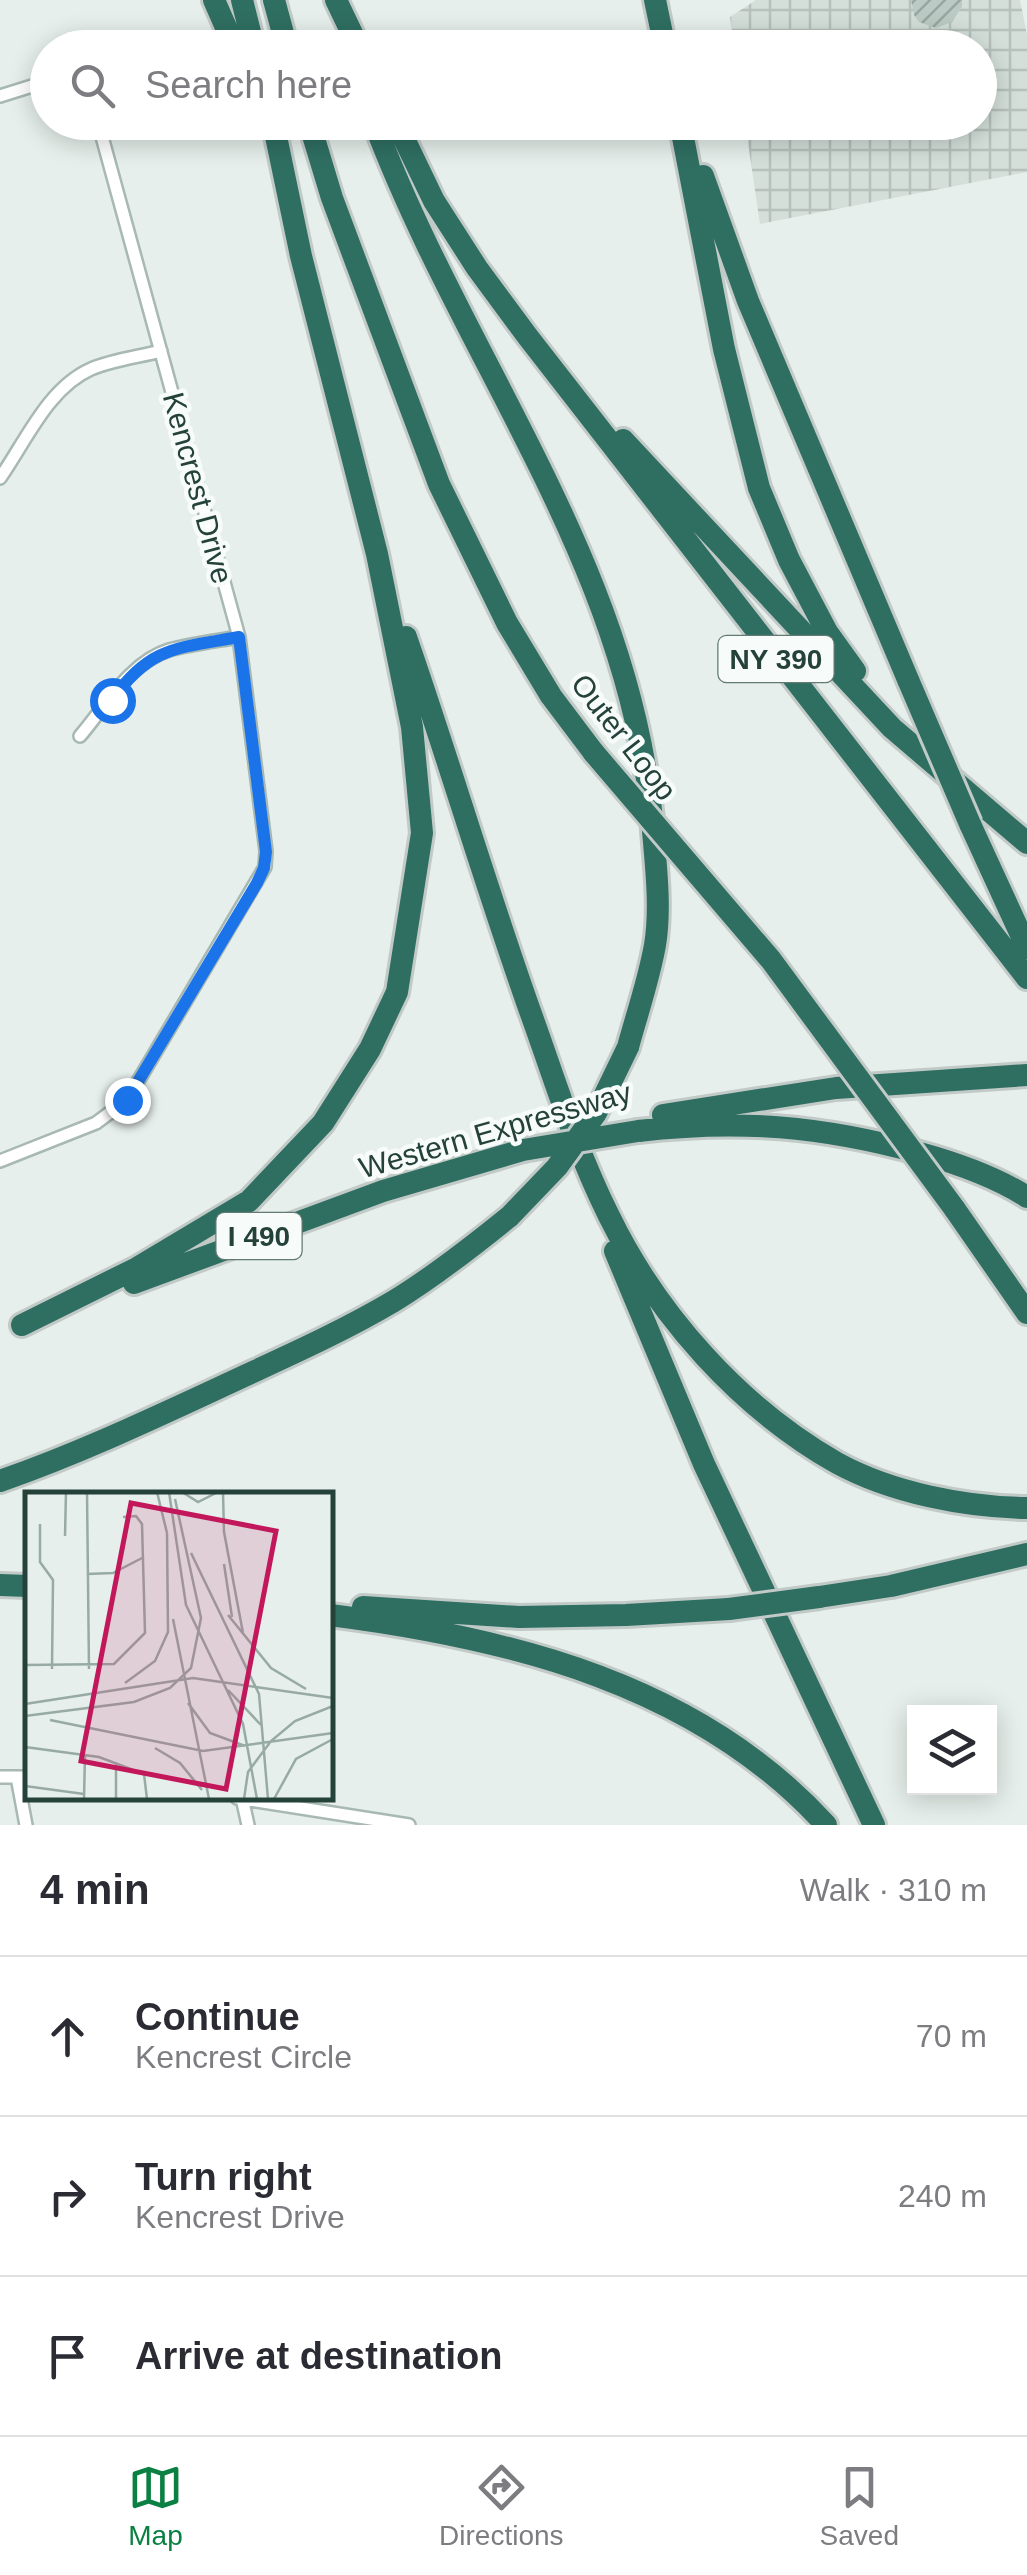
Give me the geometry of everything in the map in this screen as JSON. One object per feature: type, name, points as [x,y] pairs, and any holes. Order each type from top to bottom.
[{"type":"highway","points":[[214,0],[226,30]]},
{"type":"highway","points":[[242,0],[250,30]]},
{"type":"highway","points":[[274,0],[282,30]]},
{"type":"highway","points":[[327,0],[338,30]]},
{"type":"highway","points":[[336,0],[350,30]]},
{"type":"highway","points":[[655,0],[661,30]]},
{"type":"highway","points":[[11,1329],[137,1268],[249,1201],[323,1124],[370,1049],[397,992],[422,833],[412,727],[377,554],[276,140]]},
{"type":"highway","name":"Outer Loop","points":[[314,140],[332,198],[439,484],[507,623],[552,696],[594,753],[771,960],[1027,1312]]},
{"type":"highway","points":[[0,1481],[147,1422],[378,1309],[466,1252],[510,1216],[557,1167],[596,1113],[628,1048],[655,942],[656,923],[650,793],[630,695],[600,598],[559,503],[432,257],[381,140]]},
{"type":"highway","name":"NY 390","points":[[405,140],[434,201],[528,337],[1027,978]]},
{"type":"highway","points":[[686,140],[724,349],[759,488],[789,560],[827,632],[912,745]]},
{"type":"highway","points":[[689,140],[748,301],[970,824],[1027,948]]},
{"type":"highway","points":[[528,337],[878,714],[1027,843]]},
{"type":"highway","points":[[377,554],[561,1100],[610,1218],[635,1263],[675,1320],[726,1379],[786,1428],[839,1464],[908,1490],[991,1507],[1027,1508]]},
{"type":"highway","name":"Western Expressway","points":[[11,1329],[384,1190],[523,1150],[836,1088],[1027,1075]]},
{"type":"highway","points":[[635,1127],[746,1124],[842,1133],[944,1160],[1027,1197]]},
{"type":"highway","points":[[610,1218],[616,1254],[704,1464],[874,1825]]},
{"type":"highway","points":[[332,1605],[520,1617],[729,1609],[891,1586],[1027,1554]]},
{"type":"highway","points":[[0,1585],[25,1586]]},
{"type":"highway","points":[[332,1615],[490,1642],[586,1670],[676,1708],[750,1758],[826,1825]]},
{"type":"street","points":[[0,96],[30,87]]},
{"type":"street","name":"Kencrest Drive","points":[[0,1161],[96,1123],[127,1100],[264,868],[266,852],[239,637],[103,140]]},
{"type":"street","points":[[0,478],[49,405],[76,377],[94,368],[161,352]]},
{"type":"street","points":[[80,736],[144,662],[167,650],[239,637]]},
{"type":"street","points":[[0,1777],[22,1777],[26,1825]]},
{"type":"street","points":[[241,1800],[248,1825]]},
{"type":"street","points":[[253,1800],[409,1825]]},
{"type":"shaded area","points":[[756,0],[1020,0],[1027,35],[1027,172],[760,224],[748,140],[997,140],[997,30],[732,30],[730,17]]},
{"type":"building","points":[[911,0],[962,0],[962,7],[952,22],[936,28],[919,22]]},
{"type":"route","points":[[112,700],[144,662],[167,650],[239,637],[266,852],[257,883],[127,1100]]}]
